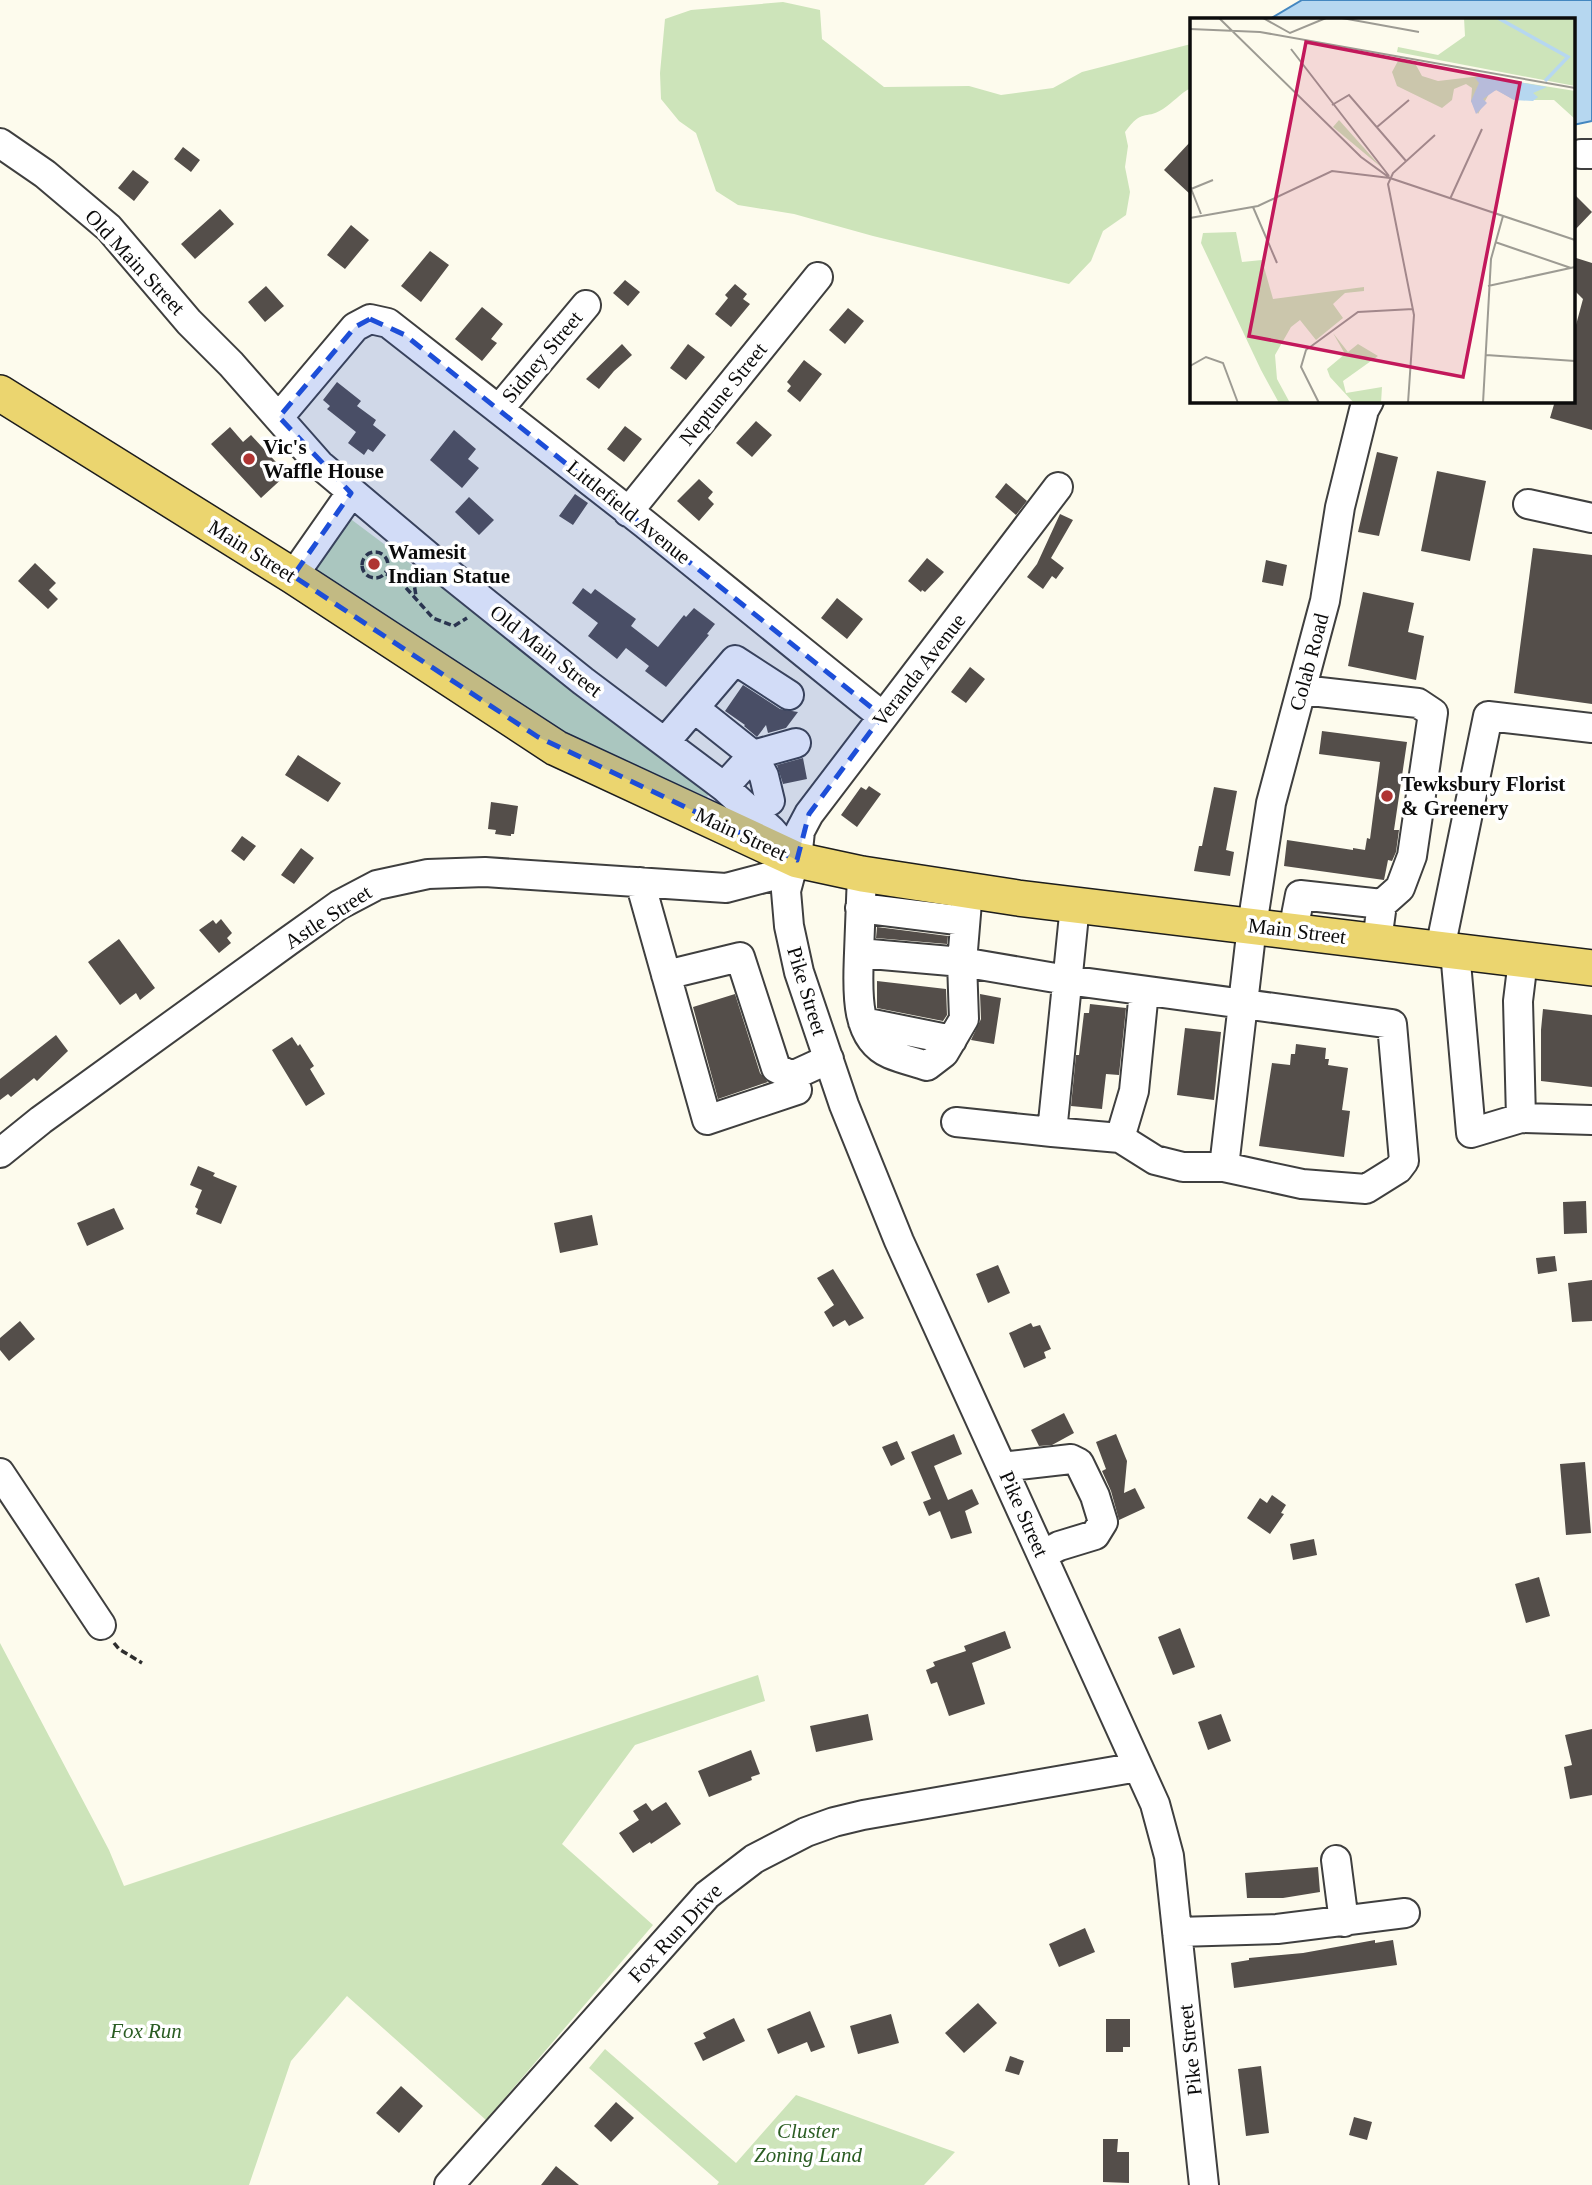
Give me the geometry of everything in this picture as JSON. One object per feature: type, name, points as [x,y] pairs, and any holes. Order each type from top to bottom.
[{"type":"main road","name":"Main Street","points":[[0,393],[293,576],[556,748],[861,891],[967,906],[1075,905],[1448,950],[1522,968],[1592,968]]},
{"type":"street","name":"Old Main Street","points":[[0,143],[45,174],[108,228],[320,466],[481,600],[724,787],[771,830],[797,860]]},
{"type":"street","name":"Neptune Street","points":[[628,512],[818,277]]},
{"type":"street","name":"Sidney Street","points":[[499,409],[586,304]]},
{"type":"street","name":"Littlefield Avenue","points":[[278,417],[355,327],[370,319],[388,323],[882,716]]},
{"type":"street","name":"Colab Road","points":[[1224,1167],[1252,926],[1271,803],[1325,601],[1340,507],[1364,410],[1368,402]]},
{"type":"street","name":"Veranda Avenue","points":[[797,860],[800,831],[809,814],[1058,487]]},
{"type":"street","points":[[293,576],[351,493]]},
{"type":"street","points":[[1528,504],[1592,517]]},
{"type":"street","points":[[665,742],[735,660],[789,695]]},
{"type":"street","points":[[1301,690],[1418,703],[1433,713],[1412,856],[1400,888],[1382,904],[1377,941]]},
{"type":"street","points":[[694,708],[753,755],[764,776],[770,801]]},
{"type":"street","points":[[1592,728],[1488,716],[1448,950],[1471,1133],[1521,1118],[1592,1120]]},
{"type":"street","points":[[724,787],[753,755],[796,743]]},
{"type":"street","name":"Astle Street","points":[[0,1153],[22,1134],[287,942],[339,905],[367,889],[392,880],[439,873],[498,873],[726,888],[772,876],[797,860]]},
{"type":"street","name":"Pike Street","points":[[797,860],[786,891],[789,926],[799,972],[857,1139],[900,1241],[1155,1804],[1169,1856],[1204,2185]]},
{"type":"street","points":[[640,882],[666,975],[707,1120],[797,1090],[792,1076],[776,1068],[740,957],[666,975]]},
{"type":"street","points":[[861,891],[858,989],[863,1022],[952,1041],[964,1019],[962,962],[967,906]]},
{"type":"street","points":[[1293,930],[1300,895],[1382,904]]},
{"type":"street","points":[[1052,1132],[1075,905]]},
{"type":"street","points":[[859,953],[962,962],[1067,981],[1392,1024],[1404,1161],[1398,1169],[1366,1189],[1302,1184],[1224,1167],[1183,1167],[1155,1160],[1120,1138],[957,1122]]},
{"type":"street","points":[[1521,1118],[1518,1001],[1522,968],[1592,985]]},
{"type":"street","points":[[1120,1138],[1134,1091],[1144,991]]},
{"type":"street","points":[[792,1076],[829,1059]]},
{"type":"street","points":[[1002,1467],[1071,1459],[1079,1462],[1095,1496],[1103,1522],[1095,1535],[1059,1546],[1042,1555]]},
{"type":"street","points":[[0,1473],[100,1625]]},
{"type":"street","name":"Fox Run Drive","points":[[449,2185],[707,1895],[754,1859],[806,1832],[853,1817],[1138,1767]]},
{"type":"street","points":[[1336,1860],[1344,1922]]},
{"type":"street","points":[[1177,1932],[1277,1929],[1405,1913]]},
{"type":"path","points":[[378,552],[388,565],[387,571],[385,576],[379,579],[369,577],[361,569],[361,561],[365,555],[378,552]]},
{"type":"path","points":[[413,578],[416,597]]},
{"type":"path","points":[[398,580],[432,618],[454,626],[464,620],[481,600]]},
{"type":"path","points":[[100,1625],[119,1649],[142,1663]]},
{"type":"highlighted area","points":[[370,319],[405,335],[882,716],[809,814],[797,860],[538,737],[293,576],[351,493],[279,417],[355,327]]},
{"type":"green space","points":[[783,2],[820,10],[822,39],[884,87],[969,86],[1001,95],[1053,88],[1082,72],[1190,44],[1190,89],[1163,109],[1140,117],[1125,132],[1128,146],[1125,167],[1130,192],[1126,215],[1103,231],[1091,261],[1069,284],[794,214],[738,205],[716,191],[696,133],[679,121],[661,99],[660,73],[665,19],[691,10]]},
{"type":"green space","points":[[348,517],[711,789],[707,797],[638,768],[538,718],[326,581],[317,569]]},
{"type":"green space","name":"Fox Run","points":[[0,1643],[109,1850],[124,1886],[758,1675],[765,1701],[635,1745],[562,1844],[653,1925],[486,2120],[347,1996],[291,2061],[249,2185],[0,2185]]},
{"type":"green space","name":"Cluster Zoning Land","points":[[605,2049],[736,2163],[796,2095],[955,2152],[924,2185],[717,2185],[719,2182],[589,2068]]},
{"type":"water","points":[[1302,0],[1592,0],[1592,121],[1574,125],[1574,18],[1272,18]]},
{"type":"building","points":[[1190,142],[1190,194],[1164,170]]},
{"type":"building","points":[[183,147],[200,160],[191,172],[174,159]]},
{"type":"building","points":[[133,170],[149,182],[134,201],[118,188]]},
{"type":"building","points":[[1574,194],[1592,212],[1574,231]]},
{"type":"building","points":[[220,209],[234,224],[195,259],[181,244]]},
{"type":"building","points":[[351,225],[369,240],[345,269],[327,255]]},
{"type":"building","points":[[430,251],[449,265],[421,302],[401,286]]},
{"type":"building","points":[[1574,257],[1592,263],[1592,430],[1550,418],[1555,402],[1574,402],[1574,332],[1583,299],[1574,290]]},
{"type":"building","points":[[625,280],[640,292],[628,306],[613,293]]},
{"type":"building","points":[[735,284],[747,294],[743,299],[750,304],[731,327],[715,314],[728,298],[725,295]]},
{"type":"building","points":[[266,286],[284,306],[265,322],[248,302]]},
{"type":"building","points":[[482,307],[503,324],[491,339],[497,343],[482,361],[455,339]]},
{"type":"building","points":[[848,308],[864,321],[845,344],[829,330]]},
{"type":"building","points":[[622,344],[632,355],[599,389],[586,379]]},
{"type":"building","points":[[688,344],[705,357],[686,380],[670,368]]},
{"type":"building","points":[[804,360],[822,374],[800,402],[787,391],[791,386],[787,382]]},
{"type":"building","points":[[337,382],[361,401],[357,406],[376,420],[373,425],[386,435],[373,452],[368,449],[364,455],[348,443],[356,432],[327,409],[330,406],[323,400]]},
{"type":"building","points":[[756,421],[772,435],[752,457],[736,443]]},
{"type":"building","points":[[625,426],[642,439],[624,462],[607,449]]},
{"type":"building","name":"Vic's Waffle House","points":[[230,427],[243,442],[251,435],[287,474],[261,498],[211,444]]},
{"type":"building","points":[[454,430],[476,449],[468,459],[479,468],[462,488],[430,460]]},
{"type":"building","points":[[1377,452],[1398,457],[1379,536],[1358,532]]},
{"type":"building","points":[[1437,471],[1486,481],[1470,561],[1421,551]]},
{"type":"building","points":[[699,479],[713,492],[708,498],[714,504],[699,521],[677,501]]},
{"type":"building","points":[[1006,483],[1027,501],[1016,515],[995,497]]},
{"type":"building","points":[[575,494],[588,503],[573,525],[559,516]]},
{"type":"building","points":[[469,497],[494,520],[479,535],[455,512]]},
{"type":"building","points":[[1060,514],[1073,520],[1051,558],[1064,568],[1056,579],[1052,576],[1043,589],[1027,577],[1037,564]]},
{"type":"building","points":[[1533,548],[1592,555],[1592,704],[1514,693]]},
{"type":"building","points":[[927,558],[944,572],[925,592],[921,592],[908,581]]},
{"type":"building","points":[[1266,560],[1287,565],[1283,586],[1262,582]]},
{"type":"building","points":[[35,563],[56,583],[49,590],[58,599],[48,609],[18,581]]},
{"type":"building","points":[[583,588],[591,594],[595,589],[636,619],[631,626],[658,647],[684,615],[686,617],[694,608],[715,624],[666,687],[645,671],[649,666],[626,648],[617,659],[588,636],[598,623],[572,603]]},
{"type":"building","points":[[1363,592],[1414,603],[1408,632],[1424,636],[1416,680],[1348,666]]},
{"type":"building","points":[[837,598],[863,619],[847,639],[821,618]]},
{"type":"building","points":[[970,667],[985,679],[966,703],[951,692]]},
{"type":"building","points":[[743,685],[780,709],[798,712],[786,728],[768,733],[766,725],[757,737],[725,711]]},
{"type":"building","name":"Tewksbury Florist & Greenery","points":[[1322,731],[1407,742],[1394,830],[1399,830],[1396,852],[1392,861],[1388,860],[1384,880],[1284,866],[1287,840],[1365,850],[1367,838],[1370,839],[1380,762],[1319,754]]},
{"type":"building","points":[[298,755],[341,783],[328,802],[285,775]]},
{"type":"building","points":[[803,758],[807,779],[783,784],[777,765]]},
{"type":"building","points":[[869,786],[881,794],[857,827],[841,815],[861,787],[866,790]]},
{"type":"building","points":[[1214,787],[1237,791],[1226,850],[1234,852],[1230,876],[1194,871]]},
{"type":"building","points":[[491,802],[518,806],[514,834],[511,836],[495,834],[496,830],[488,829]]},
{"type":"building","points":[[242,836],[256,846],[244,861],[231,851]]},
{"type":"building","points":[[301,848],[314,858],[294,884],[281,875]]},
{"type":"building","points":[[221,919],[232,933],[227,938],[231,943],[219,953],[199,930],[213,920],[216,924]]},
{"type":"building","points":[[877,927],[948,936],[947,944],[876,938]]},
{"type":"building","points":[[119,939],[155,988],[140,1000],[136,993],[120,1005],[88,962]]},
{"type":"building","points":[[877,981],[946,989],[947,1015],[943,1021],[877,1008]]},
{"type":"building","points":[[735,994],[760,1073],[768,1082],[718,1099],[693,1007]]},
{"type":"building","points":[[980,994],[1001,998],[994,1044],[971,1040],[981,1019]]},
{"type":"building","points":[[1090,1004],[1126,1008],[1119,1075],[1106,1074],[1102,1109],[1071,1106],[1076,1055],[1079,1055],[1084,1013],[1089,1013]]},
{"type":"building","points":[[1543,1009],[1592,1015],[1592,1087],[1541,1081]]},
{"type":"building","points":[[1185,1028],[1221,1032],[1214,1100],[1177,1095]]},
{"type":"building","points":[[56,1035],[68,1051],[37,1081],[34,1078],[11,1097],[8,1094],[0,1100],[0,1079]]},
{"type":"building","points":[[292,1037],[298,1046],[300,1044],[314,1066],[310,1069],[325,1094],[306,1106],[272,1050]]},
{"type":"building","points":[[1296,1044],[1326,1048],[1325,1059],[1329,1059],[1328,1065],[1348,1068],[1342,1110],[1350,1111],[1344,1157],[1259,1146],[1272,1063],[1290,1065]]},
{"type":"building","points":[[198,1166],[237,1186],[221,1224],[196,1214],[198,1209],[195,1207],[202,1190],[190,1185]]},
{"type":"building","points":[[1586,1201],[1587,1233],[1564,1234],[1563,1202]]},
{"type":"building","points":[[114,1208],[124,1229],[87,1246],[77,1223]]},
{"type":"building","points":[[592,1215],[598,1245],[560,1253],[554,1223]]},
{"type":"building","points":[[1555,1256],[1557,1271],[1538,1274],[1536,1258]]},
{"type":"building","points":[[998,1265],[1010,1293],[988,1303],[976,1274]]},
{"type":"building","points":[[833,1269],[864,1318],[849,1326],[845,1320],[833,1327],[824,1312],[834,1305],[817,1278]]},
{"type":"building","points":[[1592,1280],[1592,1321],[1572,1322],[1568,1283]]},
{"type":"building","points":[[20,1321],[35,1339],[9,1361],[0,1350],[0,1338]]},
{"type":"building","points":[[1031,1323],[1033,1327],[1040,1325],[1051,1349],[1044,1352],[1046,1358],[1024,1368],[1009,1333]]},
{"type":"building","points":[[1064,1413],[1074,1433],[1052,1445],[1039,1446],[1031,1430]]},
{"type":"building","points":[[954,1434],[962,1454],[934,1466],[948,1500],[972,1489],[979,1504],[965,1511],[972,1533],[951,1539],[940,1511],[929,1516],[923,1502],[931,1499],[911,1452]]},
{"type":"building","points":[[1116,1434],[1127,1461],[1124,1493],[1135,1488],[1145,1508],[1119,1520],[1102,1471],[1106,1469],[1096,1442]]},
{"type":"building","points":[[897,1441],[905,1459],[891,1466],[882,1447]]},
{"type":"building","points":[[1585,1462],[1591,1533],[1566,1535],[1560,1464]]},
{"type":"building","points":[[1272,1495],[1286,1505],[1281,1513],[1284,1514],[1270,1534],[1247,1518],[1260,1498],[1267,1503]]},
{"type":"building","points":[[1314,1539],[1317,1555],[1293,1560],[1290,1544]]},
{"type":"building","points":[[1539,1577],[1550,1616],[1526,1623],[1515,1584]]},
{"type":"building","points":[[1180,1628],[1195,1667],[1173,1675],[1158,1637]]},
{"type":"building","points":[[1005,1631],[1011,1648],[972,1663],[985,1704],[949,1716],[937,1682],[931,1684],[926,1670],[935,1666],[933,1662],[966,1651],[964,1646]]},
{"type":"building","points":[[868,1714],[873,1740],[816,1752],[810,1726]]},
{"type":"building","points":[[1221,1714],[1231,1741],[1208,1750],[1198,1722]]},
{"type":"building","points":[[1592,1729],[1592,1795],[1570,1799],[1564,1767],[1572,1765],[1565,1735]]},
{"type":"building","points":[[751,1750],[760,1774],[751,1777],[752,1780],[709,1797],[698,1771]]},
{"type":"building","points":[[666,1802],[681,1824],[633,1853],[619,1833],[639,1820],[633,1811],[646,1803],[652,1811]]},
{"type":"building","points":[[1318,1867],[1320,1892],[1283,1898],[1247,1898],[1245,1873]]},
{"type":"building","points":[[1085,1928],[1095,1952],[1059,1967],[1049,1944]]},
{"type":"building","points":[[1375,1940],[1375,1943],[1393,1940],[1397,1965],[1234,1988],[1231,1963]]},
{"type":"building","points":[[978,2003],[997,2023],[964,2053],[945,2033]]},
{"type":"building","points":[[810,2011],[825,2047],[811,2052],[807,2042],[778,2054],[767,2029]]},
{"type":"building","points":[[891,2014],[899,2043],[858,2054],[850,2026]]},
{"type":"building","points":[[734,2018],[745,2041],[703,2061],[694,2043],[706,2038],[703,2033]]},
{"type":"building","points":[[1106,2019],[1130,2019],[1130,2047],[1123,2047],[1123,2052],[1106,2052]]},
{"type":"building","points":[[1010,2056],[1024,2061],[1019,2075],[1005,2071]]},
{"type":"building","points":[[1261,2066],[1269,2133],[1246,2136],[1238,2069]]},
{"type":"building","points":[[401,2086],[423,2106],[399,2133],[376,2113]]},
{"type":"building","points":[[616,2102],[634,2118],[611,2142],[594,2126]]},
{"type":"building","points":[[1354,2117],[1372,2122],[1367,2140],[1349,2135]]},
{"type":"building","points":[[1103,2139],[1118,2139],[1117,2152],[1129,2152],[1129,2183],[1103,2182]]},
{"type":"building","points":[[556,2166],[579,2185],[541,2185]]},
{"type":"place","name":"Vic's Waffle House","points":[[249,459]]},
{"type":"place","name":"Wamesit Indian Statue","points":[[374,564]]},
{"type":"place","name":"Tewksbury Florist & Greenery","points":[[1387,796]]}]
